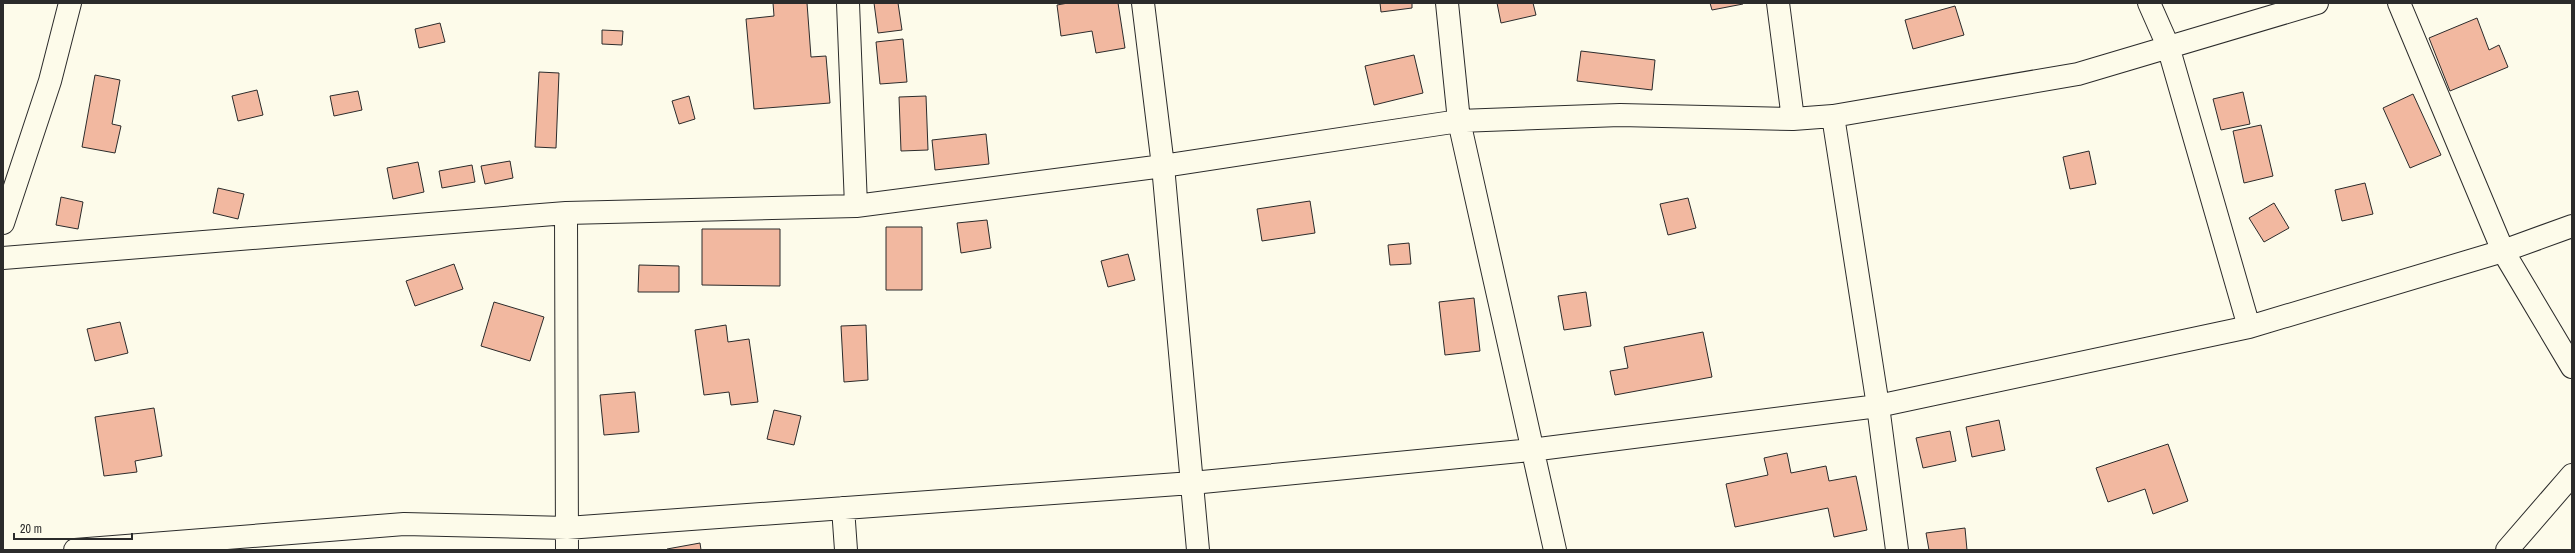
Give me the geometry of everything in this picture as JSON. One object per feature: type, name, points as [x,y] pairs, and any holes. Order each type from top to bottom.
[{"type":"street","points":[[3,223],[50,81],[70,3]]},
{"type":"street","points":[[848,3],[856,206]]},
{"type":"street","points":[[1143,3],[1163,166],[1198,550]]},
{"type":"street","points":[[1447,3],[1459,121],[1531,450],[1555,550]]},
{"type":"street","points":[[1778,3],[1793,119]]},
{"type":"street","points":[[2149,3],[2168,46],[2249,327]]},
{"type":"street","points":[[3,258],[566,213],[856,206],[1163,166],[1459,121],[1620,115],[1793,119],[1833,116],[2078,74],[2168,46],[2317,3]]},
{"type":"street","points":[[2399,3],[2503,251],[2572,367]]},
{"type":"street","points":[[1833,116],[1878,406],[1897,550]]},
{"type":"street","points":[[566,213],[567,550]]},
{"type":"street","points":[[75,550],[404,524],[567,528],[1192,483],[1531,450],[1878,406],[2249,327],[2503,251],[2572,226]]},
{"type":"street","points":[[2507,550],[2572,475]]},
{"type":"street","points":[[843,508],[846,550]]},
{"type":"building","points":[[773,3],[807,3],[811,57],[826,56],[830,103],[754,109],[746,19],[774,16]]},
{"type":"building","points":[[874,3],[898,3],[902,30],[878,33]]},
{"type":"building","points":[[1068,3],[1118,3],[1125,48],[1096,53],[1092,31],[1061,36],[1057,5]]},
{"type":"building","points":[[1380,3],[1412,3],[1412,8],[1381,12]]},
{"type":"building","points":[[1497,3],[1533,3],[1536,15],[1501,23]]},
{"type":"building","points":[[1710,3],[1743,3],[1743,4],[1712,10]]},
{"type":"building","points":[[1955,6],[1964,35],[1913,49],[1905,20]]},
{"type":"building","points":[[2477,18],[2489,50],[2499,45],[2508,67],[2450,91],[2429,38]]},
{"type":"building","points":[[440,23],[445,42],[419,48],[415,29]]},
{"type":"building","points":[[602,30],[623,31],[622,45],[602,44]]},
{"type":"building","points":[[903,39],[907,82],[880,84],[876,42]]},
{"type":"building","points":[[1581,51],[1655,60],[1652,90],[1577,81]]},
{"type":"building","points":[[1414,55],[1423,93],[1374,105],[1365,66]]},
{"type":"building","points":[[539,72],[559,73],[556,148],[535,147]]},
{"type":"building","points":[[95,75],[120,80],[112,124],[121,126],[115,153],[82,147]]},
{"type":"building","points":[[257,90],[263,115],[238,121],[232,96]]},
{"type":"building","points":[[358,91],[362,110],[334,116],[330,96]]},
{"type":"building","points":[[2243,92],[2250,124],[2221,130],[2213,99]]},
{"type":"building","points":[[2413,94],[2441,155],[2410,168],[2383,108]]},
{"type":"building","points":[[689,96],[695,119],[679,124],[672,101]]},
{"type":"building","points":[[926,96],[928,150],[901,151],[899,97]]},
{"type":"building","points":[[2261,125],[2273,176],[2244,183],[2233,131]]},
{"type":"building","points":[[986,134],[989,164],[935,170],[932,140]]},
{"type":"building","points":[[2089,151],[2096,184],[2070,189],[2063,157]]},
{"type":"building","points":[[510,161],[513,178],[485,184],[481,166]]},
{"type":"building","points":[[418,162],[424,192],[393,199],[387,168]]},
{"type":"building","points":[[472,165],[475,182],[442,188],[439,171]]},
{"type":"building","points":[[2365,183],[2373,214],[2342,221],[2335,190]]},
{"type":"building","points":[[218,188],[244,194],[238,219],[213,213]]},
{"type":"building","points":[[61,197],[83,202],[78,229],[56,225]]},
{"type":"building","points":[[1688,198],[1696,228],[1668,235],[1660,204]]},
{"type":"building","points":[[1310,201],[1315,233],[1262,241],[1257,209]]},
{"type":"building","points":[[2274,203],[2289,228],[2264,242],[2249,218]]},
{"type":"building","points":[[987,220],[991,248],[961,253],[957,223]]},
{"type":"building","points":[[886,227],[922,227],[922,290],[886,290]]},
{"type":"building","points":[[702,229],[780,229],[780,286],[702,285]]},
{"type":"building","points":[[1409,243],[1411,264],[1390,265],[1388,245]]},
{"type":"building","points":[[1128,254],[1135,280],[1108,287],[1101,261]]},
{"type":"building","points":[[454,264],[463,289],[415,306],[406,281]]},
{"type":"building","points":[[639,265],[679,266],[679,292],[638,292]]},
{"type":"building","points":[[1586,292],[1591,326],[1564,330],[1558,296]]},
{"type":"building","points":[[1474,298],[1480,351],[1445,355],[1439,302]]},
{"type":"building","points":[[494,302],[544,317],[530,361],[481,346]]},
{"type":"building","points":[[120,322],[128,353],[95,361],[87,329]]},
{"type":"building","points":[[726,325],[728,342],[749,339],[758,402],[731,405],[729,392],[704,395],[695,330]]},
{"type":"building","points":[[866,325],[868,380],[844,382],[841,326]]},
{"type":"building","points":[[1703,332],[1712,377],[1615,395],[1610,371],[1628,368],[1624,347]]},
{"type":"building","points":[[635,392],[639,432],[604,435],[600,395]]},
{"type":"building","points":[[154,408],[162,456],[135,461],[137,472],[104,476],[95,417]]},
{"type":"building","points":[[774,410],[801,416],[794,445],[767,439]]},
{"type":"building","points":[[1999,420],[2005,450],[1972,457],[1966,427]]},
{"type":"building","points":[[1950,431],[1956,461],[1923,468],[1916,438]]},
{"type":"building","points":[[2168,444],[2188,501],[2153,514],[2145,489],[2108,502],[2096,468]]},
{"type":"building","points":[[1787,453],[1791,473],[1826,466],[1829,481],[1856,476],[1867,530],[1834,537],[1828,508],[1735,527],[1726,484],[1768,475],[1764,458]]},
{"type":"building","points":[[1965,528],[1967,550],[1929,550],[1926,533]]},
{"type":"building","points":[[700,543],[701,550],[667,549]]}]
